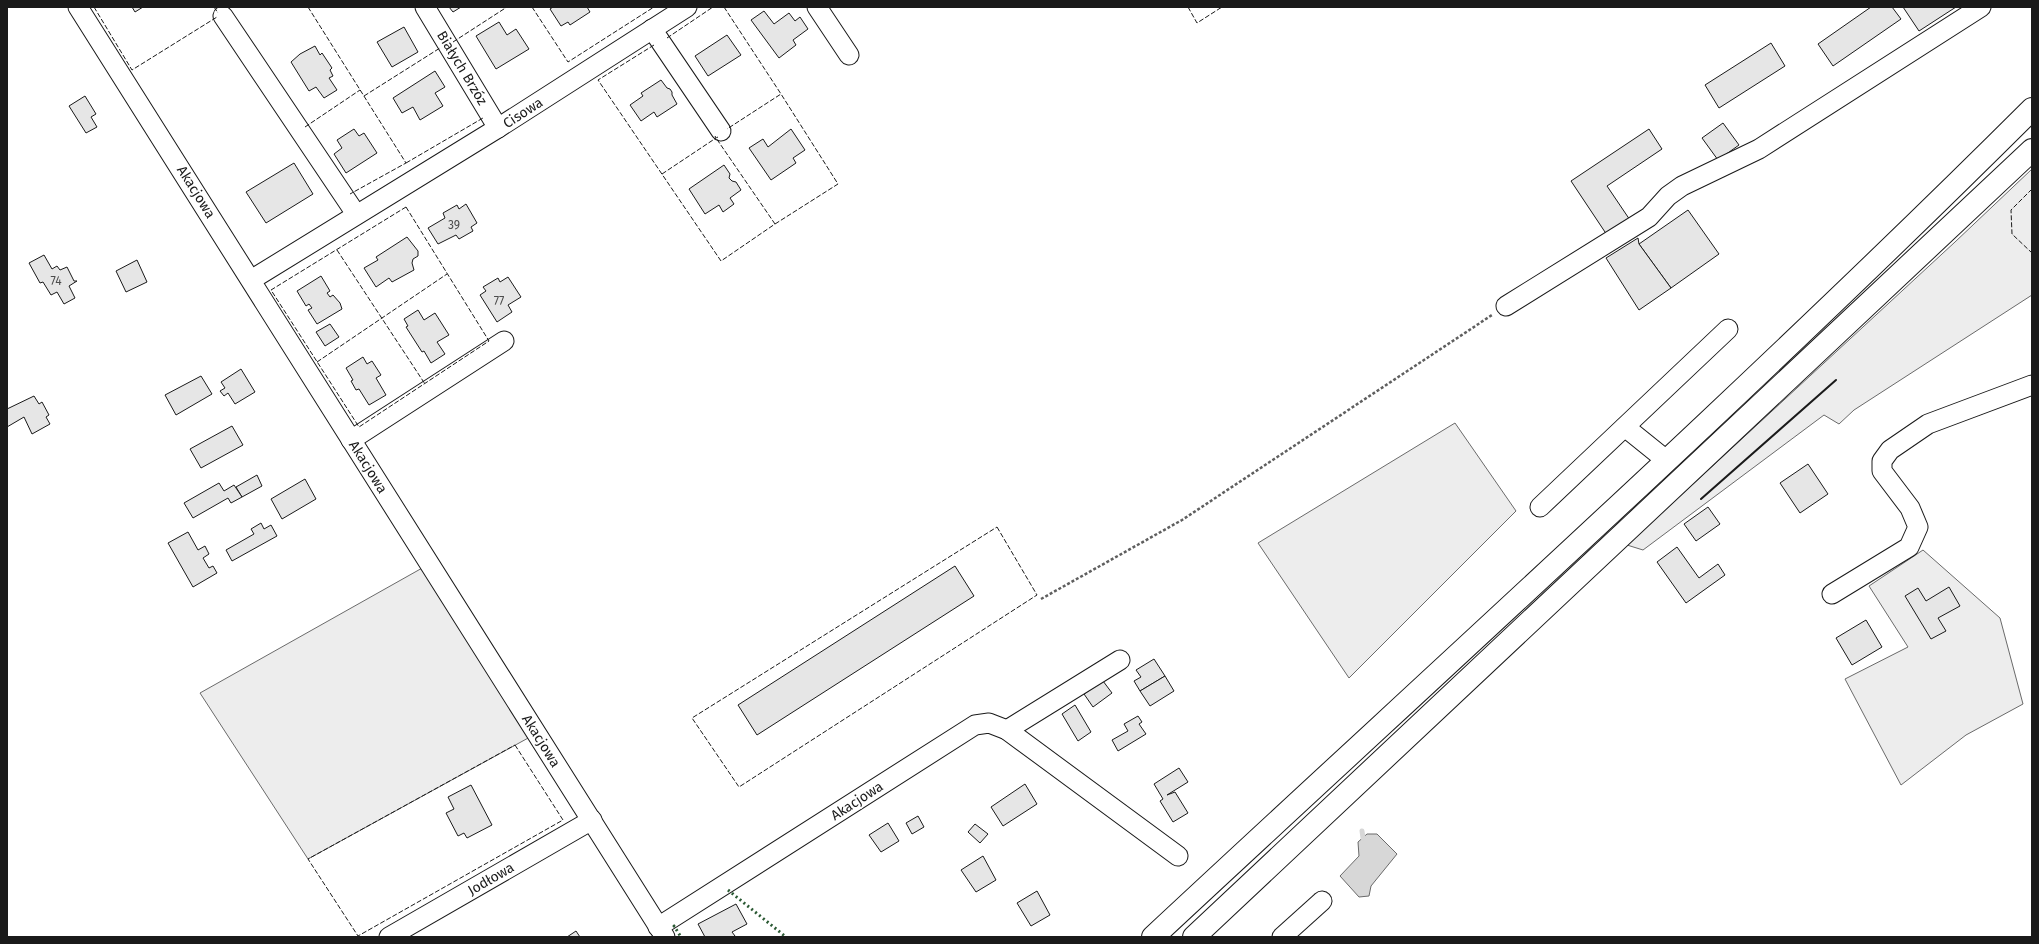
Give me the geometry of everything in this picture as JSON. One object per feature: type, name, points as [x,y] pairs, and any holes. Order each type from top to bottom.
[{"type":"main road","points":[[1153,937],[1526,592],[1867,270],[2032,109]]},
{"type":"main road","points":[[1194,937],[2032,150]]},
{"type":"street","name":"Akacjowa","points":[[78,7],[662,932],[975,725],[989,723],[1007,730]]},
{"type":"street","name":"Białych Brzóz","points":[[425,7],[498,128]]},
{"type":"street","name":"Cisowa","points":[[251,280],[498,128],[686,7]]},
{"type":"street","points":[[817,7],[849,55]]},
{"type":"street","points":[[1506,306],[1648,217],[1668,196],[1682,186],[1759,149],[1981,7]]},
{"type":"street","points":[[223,16],[356,214]]},
{"type":"street","points":[[652,29],[721,131]]},
{"type":"street","points":[[1540,507],[1728,329]]},
{"type":"street","points":[[351,440],[504,342]]},
{"type":"street","points":[[1832,594],[1909,547],[1918,527],[1910,508],[1882,471],[1882,461],[1890,450],[1928,424],[2032,385]]},
{"type":"street","points":[[1625,427],[1666,460]]},
{"type":"street","points":[[1120,660],[1007,730],[1178,856]]},
{"type":"street","name":"Jodłowa","points":[[389,937],[592,820]]},
{"type":"street","points":[[1282,937],[1322,901]]},
{"type":"path","points":[[1041,600],[1182,520],[1506,306]]},
{"type":"shaded area","points":[[2032,169],[2032,295],[1854,410],[1839,424],[1824,415],[1643,550],[1627,545],[1955,242]]},
{"type":"shaded area","points":[[1455,423],[1516,511],[1349,678],[1258,543]]},
{"type":"shaded area","points":[[1923,550],[2000,618],[2023,704],[1966,735],[1901,785],[1845,679],[1908,647],[1869,586]]},
{"type":"shaded area","points":[[424,567],[530,737],[308,859],[200,693]]},
{"type":"shaded area","points":[[1367,834],[1377,834],[1397,854],[1371,886],[1369,896],[1359,897],[1340,876],[1359,856],[1358,842]]},
{"type":"building","points":[[132,7],[143,7],[135,12]]},
{"type":"building","points":[[449,7],[461,7],[453,12]]},
{"type":"building","points":[[553,7],[587,7],[590,12],[570,25],[568,22],[561,26],[550,9]]},
{"type":"building","points":[[1871,7],[1892,7],[1901,19],[1833,66],[1818,44]]},
{"type":"building","points":[[1903,7],[1956,7],[1919,31]]},
{"type":"building","points":[[764,11],[774,24],[789,13],[795,21],[800,17],[808,29],[793,40],[796,45],[779,58],[751,20]]},
{"type":"building","points":[[499,22],[507,35],[516,29],[529,49],[496,69],[476,36]]},
{"type":"building","points":[[404,27],[418,52],[392,67],[377,42]]},
{"type":"building","points":[[727,35],[741,55],[708,76],[695,56]]},
{"type":"building","points":[[1771,43],[1785,66],[1719,108],[1705,85]]},
{"type":"building","points":[[315,46],[320,55],[322,53],[332,68],[330,70],[333,76],[329,78],[337,90],[324,98],[316,87],[309,91],[291,62],[300,54]]},
{"type":"building","points":[[435,71],[445,87],[435,93],[443,106],[420,120],[413,107],[402,113],[393,98]]},
{"type":"building","points":[[661,80],[672,92],[677,104],[657,117],[654,112],[641,121],[630,105],[643,96],[641,93]]},
{"type":"building","points":[[85,96],[96,114],[91,117],[97,127],[86,133],[69,106]]},
{"type":"building","points":[[1723,123],[1739,145],[1718,160],[1702,138]]},
{"type":"building","points":[[354,129],[359,136],[364,133],[377,153],[346,173],[334,154],[342,148],[337,140]]},
{"type":"building","points":[[791,129],[805,150],[793,158],[796,163],[771,180],[749,148],[763,139],[768,147]]},
{"type":"building","points":[[1649,129],[1662,149],[1607,186],[1632,223],[1609,238],[1571,181]]},
{"type":"building","points":[[294,163],[313,194],[266,223],[246,192]]},
{"type":"building","points":[[724,165],[730,174],[729,178],[736,182],[741,190],[730,198],[734,204],[723,212],[719,205],[705,214],[689,189]]},
{"type":"building","points":[[466,204],[477,223],[471,227],[473,231],[459,239],[456,235],[438,244],[428,228],[445,218],[443,213],[457,205],[459,209]]},
{"type":"building","points":[[1688,210],[1719,254],[1671,288],[1639,244]]},
{"type":"building","points":[[407,237],[418,251],[418,256],[413,259],[412,263],[414,270],[392,282],[389,278],[376,287],[364,268],[378,260],[376,257]]},
{"type":"building","points":[[1638,238],[1639,244],[1671,288],[1639,310],[1606,258]]},
{"type":"building","points":[[44,255],[52,269],[57,266],[60,270],[67,267],[74,281],[77,281],[69,286],[75,298],[64,304],[57,292],[51,295],[43,282],[40,283],[29,263]]},
{"type":"building","points":[[137,260],[147,282],[126,292],[116,271]]},
{"type":"building","points":[[321,276],[330,291],[327,293],[330,297],[333,295],[340,303],[342,309],[317,324],[308,310],[312,308],[309,304],[306,306],[297,291]]},
{"type":"building","points":[[508,277],[521,297],[508,305],[512,312],[497,322],[480,295],[486,291],[483,287],[498,278],[500,282]]},
{"type":"building","points":[[418,310],[424,320],[435,313],[449,335],[437,342],[445,354],[431,363],[406,327],[408,326],[404,319]]},
{"type":"building","points":[[330,324],[339,337],[325,346],[316,332]]},
{"type":"building","points":[[363,357],[367,364],[372,361],[381,375],[376,378],[386,395],[369,405],[359,389],[356,390],[351,381],[353,380],[346,368]]},
{"type":"building","points":[[241,369],[255,392],[235,404],[228,393],[224,396],[220,391],[225,388],[221,382]]},
{"type":"building","points":[[201,376],[212,394],[176,415],[165,395]]},
{"type":"building","points":[[34,396],[39,404],[42,402],[49,415],[46,417],[50,424],[32,434],[24,417],[7,427],[7,409]]},
{"type":"building","points":[[232,426],[243,445],[201,468],[190,449]]},
{"type":"building","points":[[1808,464],[1828,494],[1800,513],[1780,483]]},
{"type":"building","points":[[257,475],[262,486],[242,497],[236,487]]},
{"type":"building","points":[[305,479],[316,499],[282,519],[271,499]]},
{"type":"building","points":[[219,483],[224,491],[234,485],[242,497],[231,503],[228,498],[193,518],[184,503]]},
{"type":"building","points":[[1708,507],[1720,524],[1696,541],[1684,524]]},
{"type":"building","points":[[261,523],[264,529],[271,525],[277,536],[232,561],[226,550],[254,534],[251,529]]},
{"type":"building","points":[[188,532],[198,550],[205,546],[209,554],[203,558],[209,568],[213,566],[217,573],[193,587],[168,543]]},
{"type":"building","points":[[1677,547],[1699,578],[1718,564],[1725,575],[1686,603],[1657,562]]},
{"type":"building","points":[[955,566],[974,596],[757,735],[738,705]]},
{"type":"building","points":[[1949,587],[1960,606],[1938,618],[1946,631],[1931,639],[1905,596],[1918,588],[1926,601]]},
{"type":"building","points":[[1866,620],[1882,647],[1852,665],[1836,638]]},
{"type":"building","points":[[1154,659],[1165,676],[1140,691],[1134,681],[1141,677],[1136,670]]},
{"type":"building","points":[[1165,676],[1174,691],[1150,706],[1140,691]]},
{"type":"building","points":[[1103,681],[1112,693],[1093,707],[1084,694]]},
{"type":"building","points":[[1075,705],[1091,732],[1078,741],[1062,714]]},
{"type":"building","points":[[1138,716],[1142,722],[1139,724],[1146,734],[1118,751],[1112,740],[1128,731],[1124,724]]},
{"type":"building","points":[[1179,768],[1188,782],[1167,795],[1175,792],[1188,813],[1173,822],[1160,801],[1163,799],[1154,784]]},
{"type":"building","points":[[1025,784],[1037,804],[1003,826],[991,807]]},
{"type":"building","points":[[471,785],[492,825],[467,838],[464,833],[458,836],[446,813],[454,809],[448,797]]},
{"type":"building","points":[[918,816],[924,827],[912,834],[906,823]]},
{"type":"building","points":[[888,823],[899,841],[881,852],[869,835]]},
{"type":"building","points":[[975,824],[988,834],[980,843],[968,832]]},
{"type":"building","points":[[983,856],[996,880],[976,892],[961,870]]},
{"type":"building","points":[[1037,891],[1050,915],[1031,926],[1017,903]]},
{"type":"building","points":[[736,904],[747,924],[732,932],[735,936],[732,937],[705,937],[698,924]]},
{"type":"building","points":[[576,931],[580,937],[567,937]]},
{"type":"waterway","points":[[1362,831],[1363,838]]},
{"type":"hedge","points":[[728,890],[786,937]]},
{"type":"hedge","points":[[675,926],[681,937]]},
{"type":"fence","points":[[94,7],[132,70],[217,17]]},
{"type":"fence","points":[[214,7],[218,13]]},
{"type":"fence","points":[[308,7],[406,163],[350,194]]},
{"type":"fence","points":[[453,42],[507,7]]},
{"type":"fence","points":[[532,7],[568,62],[654,7]]},
{"type":"fence","points":[[667,38],[713,7]]},
{"type":"fence","points":[[724,7],[781,94],[727,129]]},
{"type":"fence","points":[[1188,7],[1197,23],[1222,7]]},
{"type":"fence","points":[[654,45],[598,80],[721,261],[775,224],[716,138],[718,137]]},
{"type":"fence","points":[[364,96],[440,48]]},
{"type":"fence","points":[[305,127],[360,90]]},
{"type":"fence","points":[[775,224],[838,184],[781,94]]},
{"type":"fence","points":[[406,163],[483,118]]},
{"type":"fence","points":[[662,174],[716,138],[715,136]]},
{"type":"fence","points":[[2032,189],[2011,210],[2012,234],[2032,253]]},
{"type":"fence","points":[[406,207],[489,341],[359,427],[271,290],[406,207]]},
{"type":"fence","points":[[337,250],[425,384]]},
{"type":"fence","points":[[317,362],[447,274]]},
{"type":"fence","points":[[997,527],[1037,595],[739,787],[692,718],[997,527]]},
{"type":"fence","points":[[515,745],[563,820],[358,936],[308,859],[515,745]]},
{"type":"wall","points":[[1701,499],[1836,380]]}]
